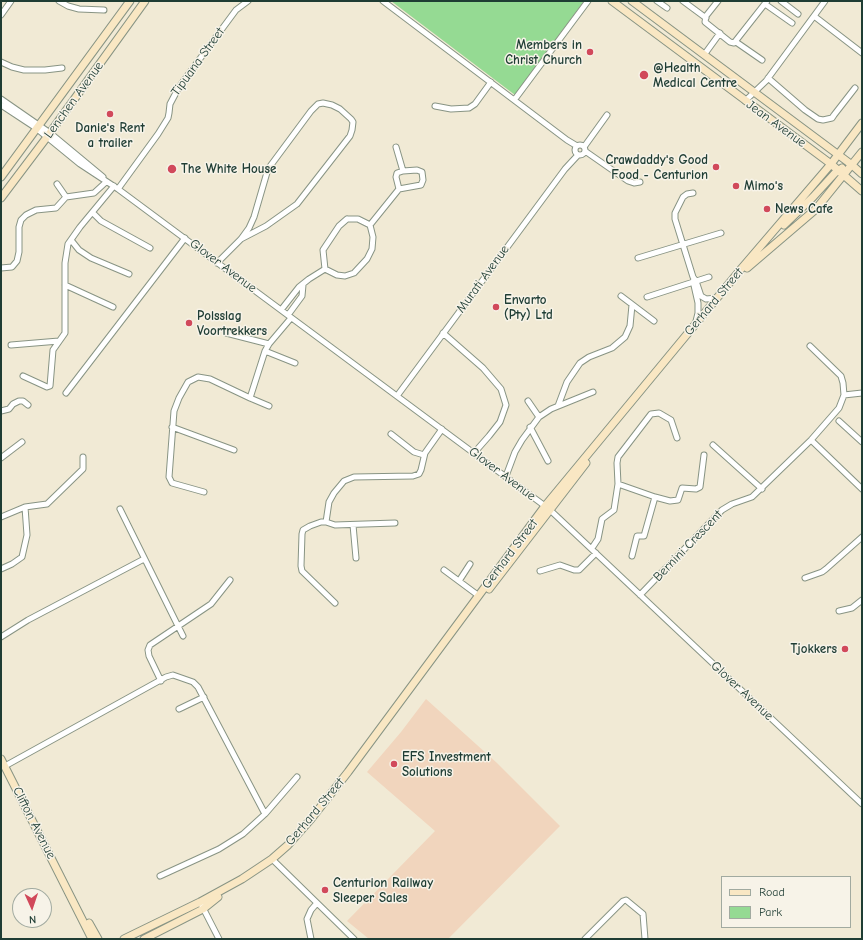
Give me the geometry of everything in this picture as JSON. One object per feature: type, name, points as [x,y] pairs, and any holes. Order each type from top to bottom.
[{"type":"street","points":[[1,15],[11,1]]},
{"type":"street","points":[[59,1],[78,9],[104,10]]},
{"type":"street","name":"Lenchen Avenue","points":[[1,177],[130,1]]},
{"type":"street","name":"Lenchen Avenue","points":[[1,198],[49,135],[145,1]]},
{"type":"street","name":"Tipuana Street","points":[[71,240],[93,213],[112,185],[158,134],[168,118],[170,104],[179,87],[236,10],[248,1]]},
{"type":"street","points":[[383,1],[515,99],[580,150],[628,180],[634,183],[640,182]]},
{"type":"street","points":[[515,99],[588,1]]},
{"type":"street","name":"Jean Avenue","points":[[612,1],[842,172],[862,191]]},
{"type":"street","name":"Jean Avenue","points":[[632,1],[862,174]]},
{"type":"street","points":[[657,1],[667,8]]},
{"type":"street","points":[[683,1],[706,18]]},
{"type":"street","points":[[718,1],[706,18],[705,22],[732,43],[734,44],[736,42],[762,60]]},
{"type":"street","points":[[781,1],[798,14]]},
{"type":"street","points":[[745,101],[768,78],[824,1]]},
{"type":"street","points":[[736,42],[766,2],[792,23]]},
{"type":"street","points":[[814,16],[862,53]]},
{"type":"street","points":[[704,55],[720,34]]},
{"type":"street","points":[[1,62],[24,70],[62,68]]},
{"type":"street","points":[[768,78],[805,110],[818,119],[823,120],[832,118],[855,88]]},
{"type":"street","points":[[435,106],[451,109],[469,108],[475,104],[491,82]]},
{"type":"street","name":"Glover Avenue","points":[[1,99],[104,177],[112,185],[548,508],[862,804]]},
{"type":"street","points":[[218,263],[240,239],[251,224],[268,169],[310,111],[318,104],[322,103],[332,105],[340,109],[353,122],[350,136],[297,204],[266,226],[240,239]]},
{"type":"street","name":"Glover Avenue","points":[[1,105],[37,126]]},
{"type":"street","name":"Murati Avenue","points":[[397,396],[569,163],[607,115]]},
{"type":"street","name":"Gerhard Street","points":[[274,861],[323,806],[479,596],[548,508],[694,326],[831,164],[862,123]]},
{"type":"street","points":[[396,147],[403,171]]},
{"type":"street","name":"Gerhard Street","points":[[124,939],[213,900],[244,882],[274,861],[327,806],[548,508],[720,302],[743,272],[816,208],[842,172],[852,165],[862,152]]},
{"type":"street","points":[[370,225],[399,188],[418,186],[423,182],[422,172],[416,170],[399,172],[396,176],[399,188]]},
{"type":"street","points":[[772,233],[790,219],[842,172]]},
{"type":"street","points":[[57,184],[66,197]]},
{"type":"street","points":[[1,268],[12,267],[17,261],[20,252],[19,227],[22,218],[33,211],[56,208],[66,197],[94,193],[112,185]]},
{"type":"street","points":[[693,193],[687,194],[683,197],[675,213],[675,219],[699,298],[698,313],[694,326]]},
{"type":"street","points":[[93,213],[101,220],[150,248]]},
{"type":"street","points":[[347,219],[358,219],[370,225],[373,232],[372,249],[354,273],[344,276],[337,275],[325,269],[323,250],[342,222],[347,219]]},
{"type":"street","points":[[638,258],[722,232]]},
{"type":"street","points":[[66,393],[185,238]]},
{"type":"street","points":[[23,376],[49,387],[52,350],[65,333],[66,254],[68,244],[71,240],[79,250],[92,258],[129,274]]},
{"type":"street","points":[[281,310],[295,291],[309,279],[325,269]]},
{"type":"street","points":[[647,297],[694,280],[709,277]]},
{"type":"street","points":[[250,398],[265,351],[302,296],[303,284]]},
{"type":"street","points":[[65,285],[113,306]]},
{"type":"street","points":[[621,296],[654,321]]},
{"type":"street","points":[[699,298],[718,298]]},
{"type":"street","points":[[558,406],[567,382],[580,363],[589,357],[612,348],[625,337],[630,326],[632,305]]},
{"type":"street","points":[[226,333],[269,344]]},
{"type":"street","points":[[443,333],[483,368],[501,390],[506,405],[500,422],[490,436],[474,452]]},
{"type":"street","points":[[11,345],[44,341],[59,341]]},
{"type":"street","points":[[810,346],[841,376],[844,383],[844,395],[862,393]]},
{"type":"street","points":[[265,351],[295,363]]},
{"type":"street","points":[[204,492],[172,483],[169,480],[174,411],[188,382],[198,376],[210,379],[269,406]]},
{"type":"street","points":[[506,476],[515,452],[530,427],[539,417],[558,406],[593,392]]},
{"type":"street","name":"Bernini Crescent","points":[[640,595],[722,510],[732,504],[752,497],[762,489],[833,416],[842,402],[844,395]]},
{"type":"street","points":[[1,411],[9,409],[19,401],[23,401],[28,405]]},
{"type":"street","points":[[528,401],[539,417]]},
{"type":"street","points":[[592,548],[598,539],[602,519],[614,510],[618,484],[618,457],[651,414],[659,414],[671,420],[677,438]]},
{"type":"street","points":[[840,420],[862,442]]},
{"type":"street","points":[[172,427],[234,450]]},
{"type":"street","points":[[530,427],[548,461]]},
{"type":"street","points":[[326,522],[329,502],[344,481],[354,477],[413,476],[419,474],[424,455],[442,429]]},
{"type":"street","points":[[391,434],[414,452],[424,455]]},
{"type":"street","points":[[811,440],[862,489]]},
{"type":"street","points":[[1,458],[22,442]]},
{"type":"street","points":[[713,445],[762,489]]},
{"type":"street","points":[[618,484],[655,497],[675,501],[678,500],[680,498],[682,488],[696,489],[700,487],[704,455]]},
{"type":"street","points":[[1,517],[25,507],[43,505],[51,502],[83,469],[83,457]]},
{"type":"street","points":[[632,556],[637,536],[644,536],[655,497]]},
{"type":"street","points":[[1,569],[22,557],[27,535],[25,507]]},
{"type":"street","points":[[120,509],[183,636]]},
{"type":"street","points":[[335,603],[304,574],[301,566],[302,534],[306,528],[317,523],[326,522],[335,525],[395,523]]},
{"type":"street","points":[[353,525],[356,558]]},
{"type":"street","points":[[805,578],[822,572],[862,537]]},
{"type":"street","points":[[540,571],[560,565],[574,570],[579,570],[596,553]]},
{"type":"street","points":[[1,637],[28,620],[144,559]]},
{"type":"street","points":[[459,581],[470,564]]},
{"type":"street","points":[[444,570],[479,596]]},
{"type":"street","points":[[161,681],[149,656],[148,650],[150,645],[211,604],[230,580]]},
{"type":"street","points":[[839,611],[852,608],[862,600]]},
{"type":"street","points":[[3,763],[161,681],[166,676],[173,675],[196,684],[265,814]]},
{"type":"street","points":[[179,709],[204,697]]},
{"type":"street","name":"Clifton Avenue","points":[[3,763],[92,939]]},
{"type":"street","points":[[160,876],[219,849],[243,834],[265,814],[296,777]]},
{"type":"street","points":[[274,861],[354,939]]},
{"type":"street","name":"Clifton Avenue","points":[[66,888],[98,939]]},
{"type":"street","points":[[585,939],[623,901],[626,900],[643,914],[645,939]]},
{"type":"street","points":[[311,939],[307,919],[311,910],[317,903]]},
{"type":"street","points":[[201,905],[219,939]]},
{"type":"street","name":"Gerhard Street","points":[[144,939],[201,905]]},
{"type":"shaded area","points":[[426,699],[497,763],[560,826],[448,939],[369,939],[347,921],[435,831],[367,772],[401,732]]},
{"type":"green space","points":[[391,1],[584,1],[515,95]]},
{"type":"place","name":"Members in Christ Church","points":[[590,52]]},
{"type":"place","name":"@Health Medical Centre","points":[[644,75]]},
{"type":"place","name":"Danie's Rent a trailer","points":[[110,114]]},
{"type":"place","name":"Crawdaddy's Good Food - Centurion","points":[[716,167]]},
{"type":"place","name":"The White House","points":[[172,169]]},
{"type":"place","name":"Mimo's","points":[[736,186]]},
{"type":"place","name":"News Cafe","points":[[767,209]]},
{"type":"place","name":"Envarto (Pty) Ltd","points":[[496,307]]},
{"type":"place","name":"Polsslag Voortrekkers","points":[[189,323]]},
{"type":"place","name":"Tjokkers","points":[[845,649]]},
{"type":"place","name":"EFS Investment Solutions","points":[[394,764]]},
{"type":"place","name":"Centurion Railway Sleeper Sales","points":[[325,890]]}]
